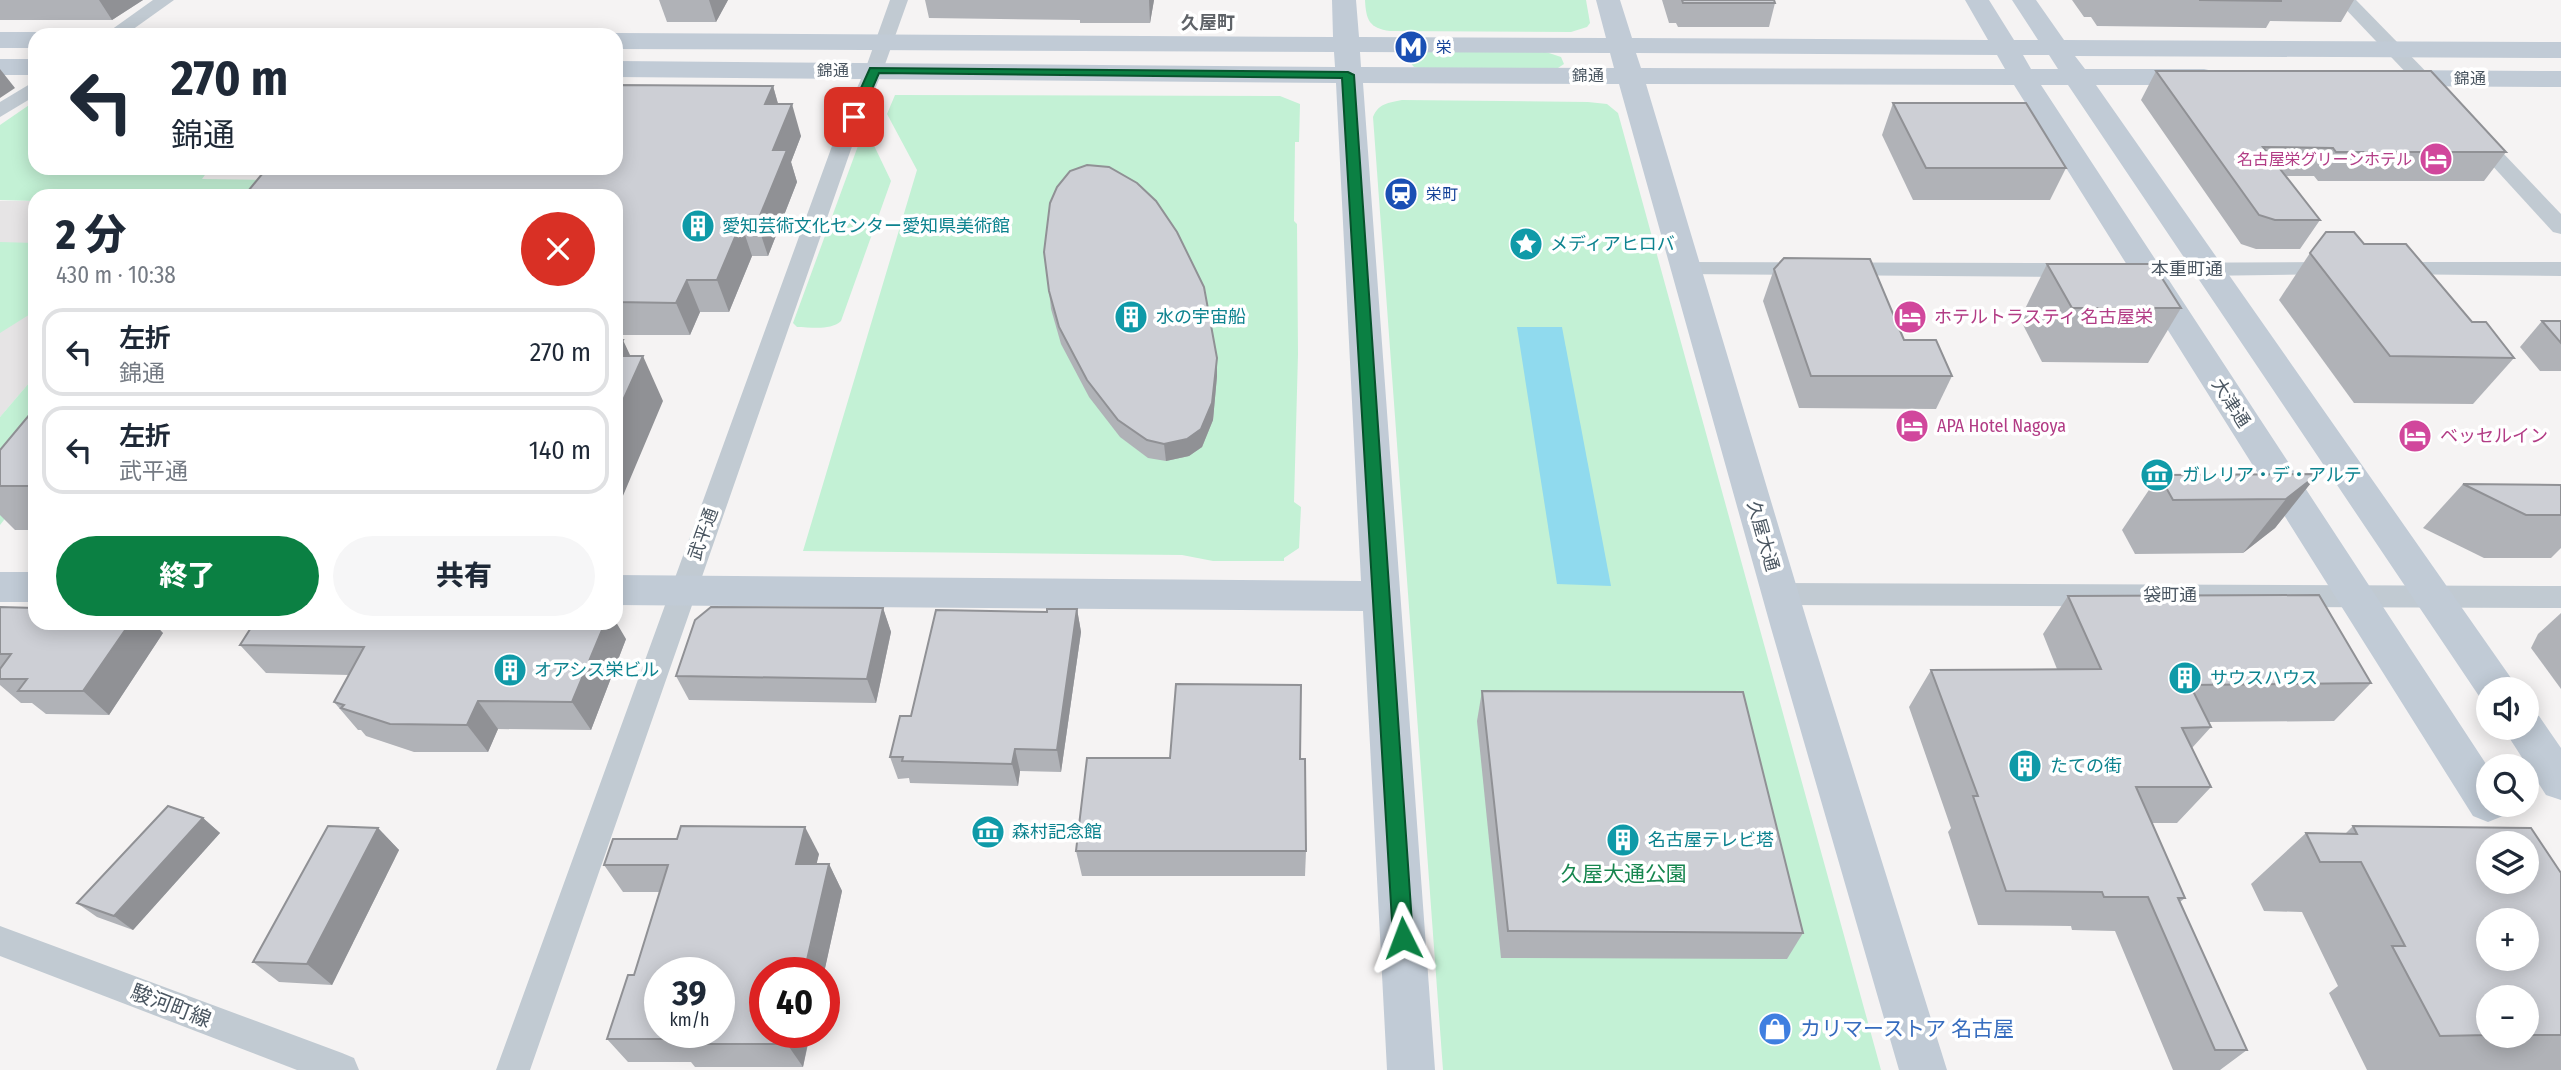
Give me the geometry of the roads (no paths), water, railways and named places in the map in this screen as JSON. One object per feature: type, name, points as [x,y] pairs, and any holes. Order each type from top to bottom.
[{"type":"street","points":[[123,28],[165,0]]},
{"type":"street","name":"武平通","points":[[513,1070],[846,135],[874,70],[899,0]]},
{"type":"street","points":[[1345,0],[1411,1070]]},
{"type":"street","name":"久屋大通","points":[[1608,0],[1780,594],[1923,1070]]},
{"type":"street","name":"大津通","points":[[1977,0],[2146,270],[2476,783]]},
{"type":"street","points":[[2024,0],[2211,269],[2488,677]]},
{"type":"street","points":[[2346,0],[2561,227]]},
{"type":"street","points":[[0,40],[28,40]]},
{"type":"street","name":"錦通","points":[[623,41],[884,41],[1347,60]]},
{"type":"street","name":"錦通","points":[[2015,62],[2058,49],[2561,50]]},
{"type":"street","name":"錦通","points":[[623,69],[874,70],[1347,60],[2015,62],[2077,76],[2227,77]]},
{"type":"street","points":[[0,67],[28,67]]},
{"type":"street","name":"錦通","points":[[2366,78],[2561,79]]},
{"type":"street","points":[[0,111],[28,92]]},
{"type":"street","name":"本重町通","points":[[1687,269],[2561,269]]},
{"type":"street","points":[[623,590],[1383,596]]},
{"type":"street","name":"袋町通","points":[[1780,594],[2561,597]]},
{"type":"street","points":[[2532,740],[2561,782]]},
{"type":"street","name":"駿河町線","points":[[0,941],[342,1070]]},
{"type":"water","points":[[1517,327],[1562,327],[1611,586],[1557,584]]},
{"type":"place","name":"栄","points":[[1411,47]]},
{"type":"place","name":"名古屋栄グリーンホテル","points":[[2436,159]]},
{"type":"place","name":"栄町","points":[[1401,194]]},
{"type":"place","name":"愛知芸術文化センター愛知県美術館","points":[[698,226]]},
{"type":"place","name":"メディアヒロバ","points":[[1526,244]]},
{"type":"place","name":"水の宇宙船","points":[[1131,317]]},
{"type":"place","name":"ホテルトラスティ 名古屋栄","points":[[1910,317]]},
{"type":"place","name":"APA Hotel Nagoya","points":[[1912,426]]},
{"type":"place","name":"ベッセルイン","points":[[2415,436]]},
{"type":"place","name":"ガレリア・デ・アルテ","points":[[2157,475]]},
{"type":"place","name":"オアシス栄ビル","points":[[510,670]]},
{"type":"place","name":"サウスハウス","points":[[2185,678]]},
{"type":"place","name":"たての街","points":[[2025,766]]},
{"type":"place","name":"森村記念館","points":[[988,832]]},
{"type":"place","name":"名古屋テレビ塔","points":[[1623,840]]},
{"type":"place","name":"カリマーストア 名古屋","points":[[1775,1029]]},
{"type":"district","name":"久屋町","points":[[1208,23]]},
{"type":"park label","name":"久屋大通公園","points":[[1624,874]]}]
